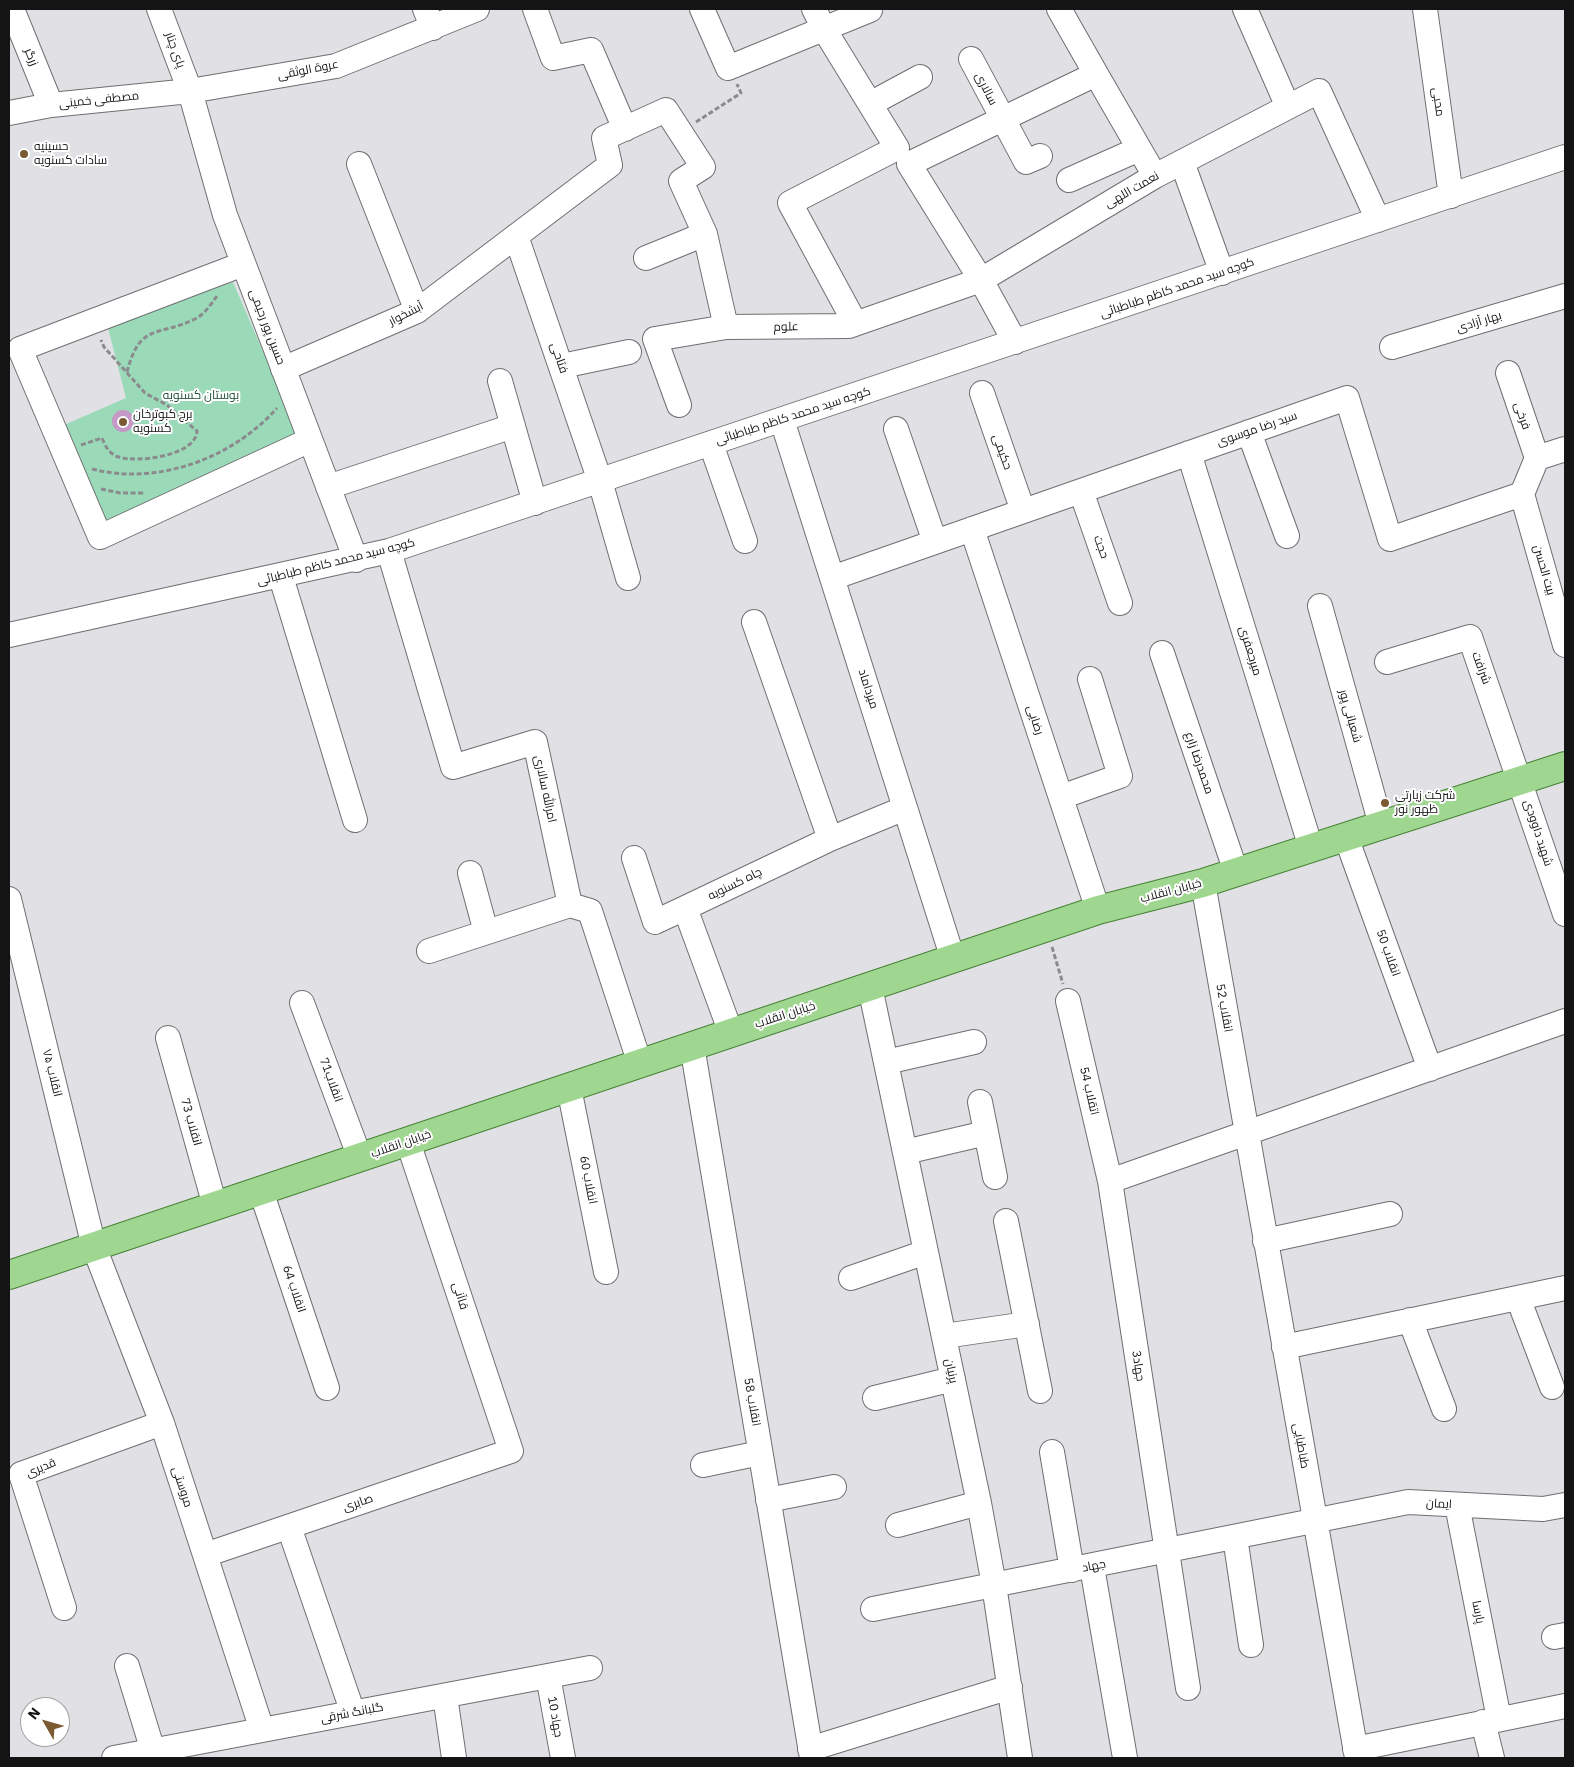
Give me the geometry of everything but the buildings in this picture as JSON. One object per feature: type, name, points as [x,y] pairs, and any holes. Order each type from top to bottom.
[{"type":"main road","name":"خیابان انقلاب","points":[[9,1275],[1098,910],[1202,883],[1565,766]]},
{"type":"street","name":"زرگر","points":[[12,9],[51,105]]},
{"type":"street","name":"پای چنار","points":[[159,9],[190,91]]},
{"type":"street","name":"عروة الوثقی","points":[[190,91],[336,66],[429,18],[477,9]]},
{"type":"street","points":[[535,9],[553,58],[590,50],[624,129],[666,110],[703,167],[682,181],[705,234],[726,327]]},
{"type":"street","points":[[702,9],[728,68],[819,19],[870,10]]},
{"type":"street","points":[[1059,9],[1155,176]]},
{"type":"street","points":[[1245,9],[1288,107]]},
{"type":"street","name":"محبی","points":[[1425,9],[1452,196]]},
{"type":"street","points":[[819,19],[981,280],[1015,342]]},
{"type":"street","name":"سالاری","points":[[971,58],[1026,162],[1040,156]]},
{"type":"street","points":[[855,323],[790,203],[903,156],[1002,119],[1096,74]]},
{"type":"street","points":[[870,104],[920,77]]},
{"type":"street","name":"مصطفی خمینی","points":[[9,113],[51,105],[190,91]]},
{"type":"street","name":"حسین پور رحیمی","points":[[190,91],[225,215],[234,267],[283,369],[290,392],[356,560]]},
{"type":"street","name":"نعمت اللهی","points":[[981,280],[1155,176],[1320,91],[1378,220]]},
{"type":"street","name":"آبشخوار","points":[[283,369],[417,311],[610,165],[604,138],[624,129]]},
{"type":"street","points":[[1069,180],[1139,150]]},
{"type":"street","name":"کوچه سید محمد کاظم طباطبائی","points":[[9,635],[390,551],[1565,157]]},
{"type":"street","points":[[1182,162],[1222,273]]},
{"type":"street","points":[[359,164],[417,311]]},
{"type":"street","points":[[646,258],[705,234]]},
{"type":"street","name":"فتاحی","points":[[516,236],[600,481],[628,578]]},
{"type":"street","points":[[234,267],[15,351],[67,458],[100,537],[310,440]]},
{"type":"street","name":"علوم","points":[[679,405],[655,339],[726,327],[849,326],[981,280]]},
{"type":"street","name":"بهار آزادی","points":[[1392,347],[1565,296]]},
{"type":"street","points":[[562,366],[629,352]]},
{"type":"street","name":"فرخی","points":[[1508,373],[1537,458]]},
{"type":"street","points":[[500,381],[535,503]]},
{"type":"street","name":"حکیمی","points":[[982,393],[1023,511]]},
{"type":"street","name":"سید رضا موسوی","points":[[832,578],[1347,398],[1390,539],[1522,494]]},
{"type":"street","name":"میرداماد","points":[[782,420],[954,959]]},
{"type":"street","points":[[328,487],[513,426]]},
{"type":"street","points":[[896,428],[934,542]]},
{"type":"street","points":[[1249,432],[1287,536]]},
{"type":"street","points":[[711,444],[745,540]]},
{"type":"street","points":[[1522,494],[1537,458],[1565,449]]},
{"type":"street","name":"میرجعفری","points":[[1189,453],[1311,848]]},
{"type":"street","name":"حجت","points":[[1081,491],[1120,603]]},
{"type":"street","name":"بیت الحسن","points":[[1522,494],[1565,646]]},
{"type":"street","name":"رضایی","points":[[972,529],[1098,910]]},
{"type":"street","name":"امرالله سالاری","points":[[390,551],[453,767],[535,742],[570,905]]},
{"type":"street","points":[[281,576],[355,820]]},
{"type":"street","name":"شعبانی پور","points":[[1320,606],[1381,825]]},
{"type":"street","points":[[754,622],[830,839]]},
{"type":"street","name":"شرافت","points":[[1387,662],[1470,637],[1521,781]]},
{"type":"street","name":"محمدرضا زارع","points":[[1162,653],[1236,872]]},
{"type":"street","points":[[1061,797],[1120,776],[1090,679]]},
{"type":"street","name":"شهید داوودی","points":[[1521,781],[1565,914]]},
{"type":"street","name":"چاه کسنویه","points":[[634,858],[655,922],[830,839],[905,808]]},
{"type":"street","name":"انقلاب 50","points":[[1346,837],[1430,1069]]},
{"type":"street","points":[[470,872],[486,932]]},
{"type":"street","name":"انقلاب 52","points":[[1202,883],[1246,1134]]},
{"type":"street","name":"انقلاب ۷۵","points":[[9,899],[94,1247]]},
{"type":"street","points":[[429,950],[570,905],[590,911],[640,1064]]},
{"type":"street","points":[[685,908],[731,1033]]},
{"type":"street","name":"پرنیان","points":[[870,987],[979,1503],[994,1585],[1020,1758]]},
{"type":"street","name":"اتقلاب 54","points":[[1068,1001],[1110,1181]]},
{"type":"street","name":"انقلاب71","points":[[302,1003],[360,1158]]},
{"type":"street","points":[[1110,1181],[1565,1021]]},
{"type":"street","name":"انقلاب 73","points":[[168,1038],[215,1206]]},
{"type":"street","points":[[886,1062],[974,1042]]},
{"type":"street","name":"انقلاب 58","points":[[692,1046],[811,1754]]},
{"type":"street","name":"انقلاب 60","points":[[569,1088],[606,1272]]},
{"type":"street","points":[[980,1102],[996,1177]]},
{"type":"street","points":[[905,1152],[986,1134]]},
{"type":"street","name":"طباطبایی","points":[[1246,1134],[1356,1753]]},
{"type":"street","name":"قاآنی","points":[[408,1142],[511,1451]]},
{"type":"street","name":"جهاد3","points":[[1110,1181],[1165,1551],[1188,1688]]},
{"type":"street","name":"انقلاب 64","points":[[261,1191],[327,1388]]},
{"type":"street","points":[[1265,1241],[1390,1214]]},
{"type":"street","points":[[1006,1221],[1040,1391]]},
{"type":"street","name":"مروستی","points":[[94,1247],[162,1423],[262,1730]]},
{"type":"street","points":[[851,1278],[926,1252]]},
{"type":"street","points":[[1284,1347],[1565,1288]]},
{"type":"street","points":[[1518,1298],[1552,1387]]},
{"type":"street","points":[[1410,1320],[1444,1409]]},
{"type":"street","points":[[944,1336],[1027,1324]]},
{"type":"street","points":[[875,1398],[953,1379]]},
{"type":"street","name":"قدیری","points":[[64,1608],[21,1474],[162,1423]]},
{"type":"street","name":"صابری","points":[[205,1555],[511,1451]]},
{"type":"street","points":[[1052,1452],[1082,1568],[1125,1758]]},
{"type":"street","points":[[704,1465],[760,1453]]},
{"type":"street","points":[[768,1500],[834,1487]]},
{"type":"street","name":"ایمان","points":[[1315,1522],[1408,1502],[1543,1510],[1565,1505]]},
{"type":"street","points":[[898,1525],[979,1503]]},
{"type":"street","name":"پارسا","points":[[1457,1505],[1491,1721],[1492,1758]]},
{"type":"street","name":"جهاد","points":[[872,1609],[1315,1522]]},
{"type":"street","points":[[289,1527],[353,1713]]},
{"type":"street","points":[[1235,1538],[1251,1645]]},
{"type":"street","points":[[127,1666],[153,1751]]},
{"type":"street","name":"گلبانگ شرقی","points":[[114,1758],[590,1668]]},
{"type":"street","name":"جهاد 10","points":[[548,1676],[563,1758]]},
{"type":"street","points":[[811,1754],[1010,1687]]},
{"type":"street","points":[[445,1696],[454,1758]]},
{"type":"street","points":[[1356,1753],[1491,1721],[1565,1706]]},
{"type":"path","points":[[680,132],[741,93],[728,68]]},
{"type":"path","points":[[126,372],[130,358],[144,337],[157,330],[197,318],[217,296],[234,267]]},
{"type":"path","points":[[67,458],[102,438],[110,452],[118,457],[131,459],[171,454],[190,445],[197,436],[197,431],[167,405],[145,394],[104,346],[93,321]]},
{"type":"path","points":[[67,458],[98,471],[139,474],[174,469],[208,458],[243,438],[267,419],[290,392]]},
{"type":"path","points":[[92,476],[98,471]]},
{"type":"path","points":[[97,489],[120,493],[152,493]]},
{"type":"path","points":[[1046,928],[1068,1001]]},
{"type":"green space","name":"بوستان کسنویه","points":[[233,282],[299,435],[106,520],[64,425],[126,398],[107,324]]},
{"type":"place","name":"حسینیه سادات کسنویه","points":[[24,154]]},
{"type":"place","name":"برج کبوترخان کسنویه","points":[[123,422]]},
{"type":"place","name":"شرکت زیارتی ظهور نور","points":[[1385,803]]}]
